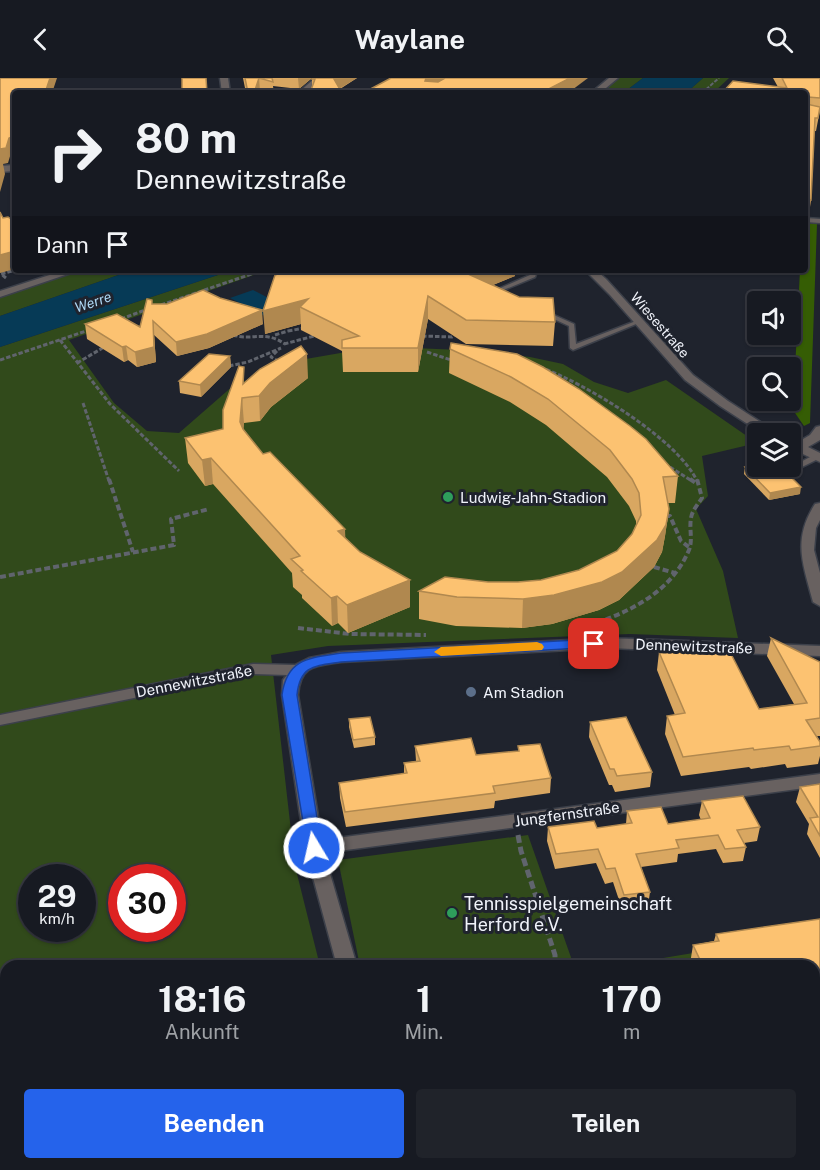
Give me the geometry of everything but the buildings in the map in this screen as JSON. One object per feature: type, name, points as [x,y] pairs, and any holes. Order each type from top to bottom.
[{"type":"street","points":[[306,90],[320,78]]},
{"type":"street","points":[[599,90],[614,78]]},
{"type":"street","points":[[0,294],[66,273]]},
{"type":"street","name":"Wiesestraße","points":[[593,273],[680,370],[756,423]]},
{"type":"street","points":[[801,443],[815,438],[820,430]]},
{"type":"street","points":[[801,448],[819,457]]},
{"type":"street","points":[[820,507],[809,528],[807,550],[820,602]]},
{"type":"street","name":"Dennewitzstraße","points":[[0,720],[253,669],[298,670],[314,661],[341,657],[600,643],[820,651]]},
{"type":"street","points":[[298,670],[291,680],[290,695],[314,848],[345,960]]},
{"type":"street","name":"Jungfernstraße","points":[[314,848],[820,780]]},
{"type":"lane","points":[[502,298],[491,294],[533,276],[534,273]]},
{"type":"lane","points":[[537,311],[572,326],[573,348],[638,322]]},
{"type":"lane","points":[[801,465],[819,457]]},
{"type":"path","points":[[705,90],[719,78]]},
{"type":"path","points":[[121,319],[253,273]]},
{"type":"path","points":[[283,324],[288,331]]},
{"type":"path","points":[[0,360],[99,326]]},
{"type":"path","points":[[225,332],[241,339],[313,327]]},
{"type":"path","points":[[412,335],[452,338],[458,333],[448,330]]},
{"type":"path","points":[[278,361],[271,357],[285,344],[321,334]]},
{"type":"path","points":[[275,335],[285,344]]},
{"type":"path","points":[[60,340],[110,404],[179,471]]},
{"type":"path","points":[[78,363],[109,345]]},
{"type":"path","points":[[228,366],[239,367],[253,358],[281,348]]},
{"type":"path","points":[[427,352],[459,363]]},
{"type":"path","points":[[543,373],[536,366],[563,375],[627,416],[662,442],[695,476],[702,498],[692,516],[690,549],[663,588],[636,607],[601,622],[568,630]]},
{"type":"path","points":[[583,396],[592,393]]},
{"type":"path","points":[[83,403],[133,552]]},
{"type":"path","points":[[617,419],[627,416]]},
{"type":"path","points":[[652,445],[662,442]]},
{"type":"path","points":[[669,467],[698,485]]},
{"type":"path","points":[[0,577],[174,545],[171,519],[209,509]]},
{"type":"path","points":[[659,515],[670,516],[681,541],[690,549]]},
{"type":"path","points":[[654,567],[675,573]]},
{"type":"path","points":[[298,628],[350,634],[428,635]]},
{"type":"path","points":[[515,821],[521,851],[555,960]]},
{"type":"green space","points":[[618,78],[643,78],[627,90],[602,90]]},
{"type":"green space","points":[[703,78],[729,78],[716,90],[689,90]]},
{"type":"green space","points":[[808,223],[817,224],[810,423],[804,426],[794,411],[801,411],[801,357],[796,357],[796,345],[801,345],[800,273],[808,273]]},
{"type":"green space","points":[[74,273],[124,273],[0,316],[0,297]]},
{"type":"green space","points":[[224,273],[259,273],[69,340],[114,403],[147,431],[179,433],[234,385],[300,360],[390,347],[484,351],[530,357],[563,364],[594,382],[628,393],[666,380],[747,436],[747,445],[702,456],[708,496],[696,509],[723,571],[738,638],[630,634],[328,646],[271,655],[295,866],[318,960],[0,960],[0,347]]},
{"type":"green space","name":"Tennisspielgemeinschaft Herford e.V.","points":[[528,835],[572,960],[359,960],[338,860]]},
{"type":"green space","points":[[820,932],[820,960],[651,960]]},
{"type":"water","points":[[643,78],[703,78],[689,90],[627,90]]},
{"type":"water","name":"Werre","points":[[124,273],[224,273],[0,347],[0,316]]},
{"type":"water","points":[[253,290],[288,308],[265,316],[230,298]]},
{"type":"slow traffic","points":[[441,652],[537,647]]},
{"type":"place","name":"Ludwig-Jahn-Stadion","points":[[448,497]]},
{"type":"place","name":"Am Stadion","points":[[471,692]]},
{"type":"place","name":"Tennisspielgemeinschaft Herford e.V.","points":[[452,913]]},
{"type":"route","points":[[314,848],[290,695],[291,680],[298,670],[314,661],[341,657],[594,644]]}]
